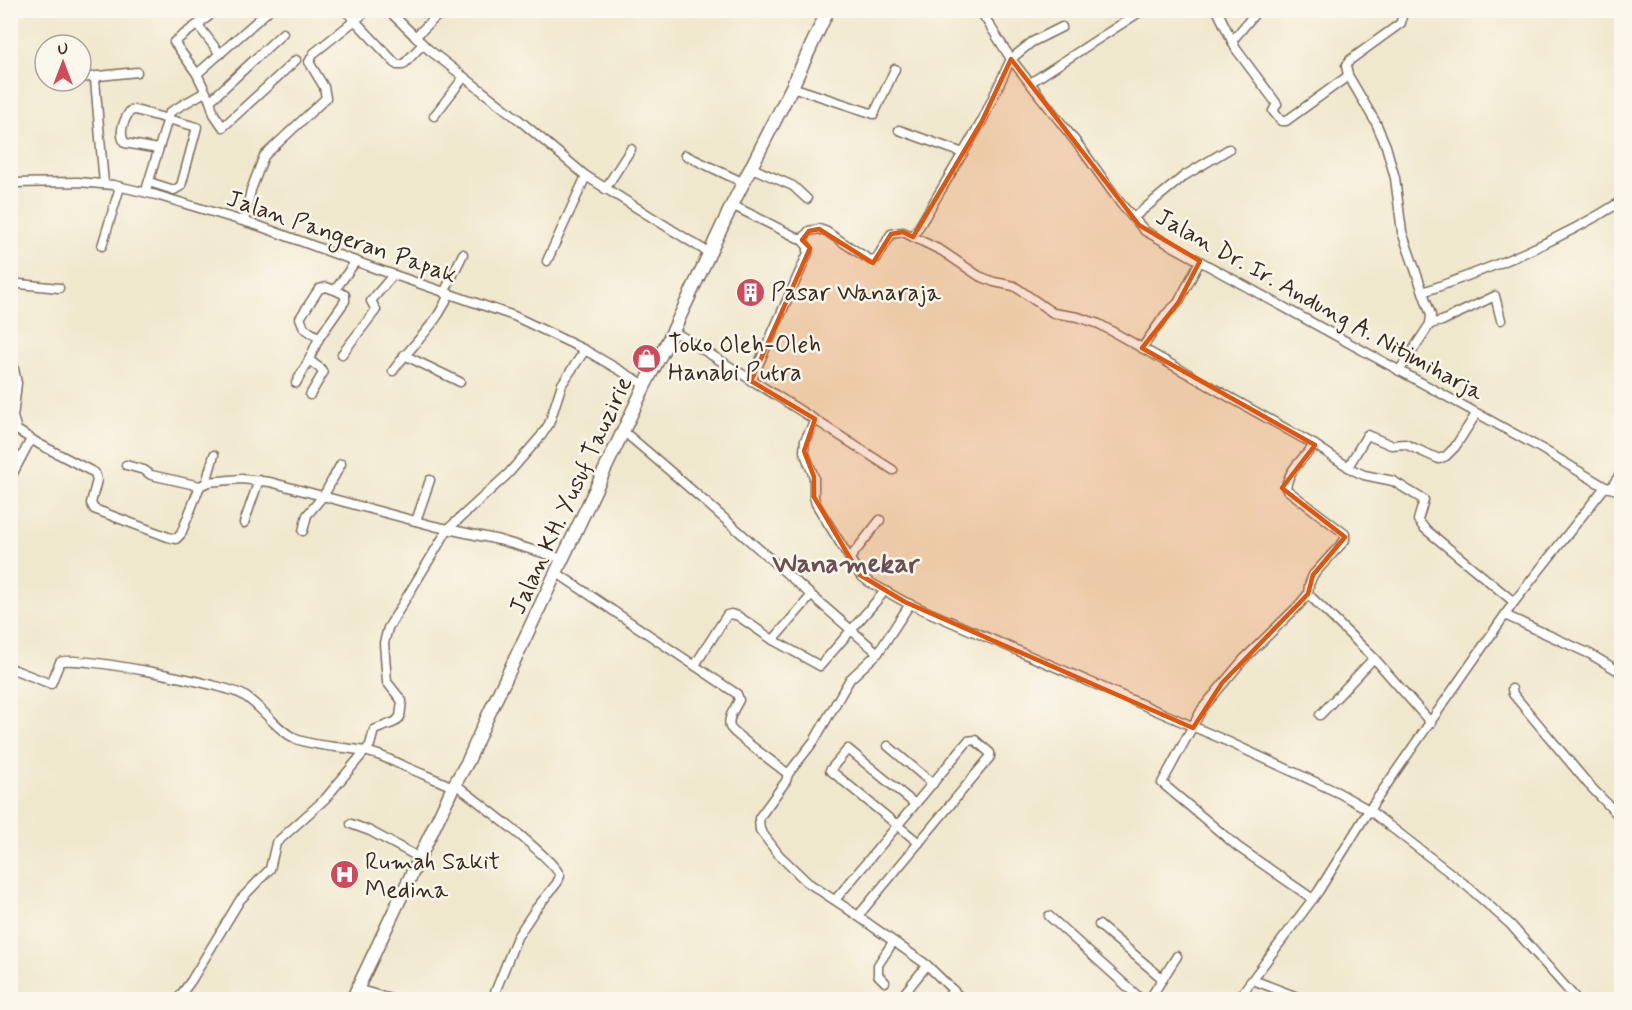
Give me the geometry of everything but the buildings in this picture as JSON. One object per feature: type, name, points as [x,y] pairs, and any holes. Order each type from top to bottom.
[{"type":"main road","name":"Jalan KH. Yusuf Tauzirie","points":[[355,994],[468,761],[622,431],[673,331],[828,10]]},
{"type":"street","points":[[345,10],[397,65],[403,64],[423,44]]},
{"type":"street","points":[[244,221],[251,190],[264,156],[326,98],[324,87],[309,62],[314,53],[368,10]]},
{"type":"street","points":[[388,10],[423,44],[586,176],[709,254]]},
{"type":"street","points":[[415,36],[438,15],[434,10]]},
{"type":"street","name":"Jalan Dr. Ir. Andung A. Nitimiharja","points":[[980,10],[1011,58],[1121,204],[1145,231],[1542,449],[1608,488],[1622,491]]},
{"type":"street","points":[[1030,83],[1143,10]]},
{"type":"street","points":[[1217,10],[1232,41],[1277,104],[1273,111],[1281,121],[1286,121],[1348,76]]},
{"type":"street","points":[[1232,41],[1257,10]]},
{"type":"street","points":[[1398,10],[1402,15],[1401,23],[1350,60],[1346,66],[1348,76],[1376,123],[1386,146],[1395,178],[1402,231],[1431,315],[1430,324],[1399,370]]},
{"type":"street","points":[[197,74],[267,12]]},
{"type":"street","points":[[209,16],[174,42],[197,74],[214,114],[223,127],[296,60]]},
{"type":"street","points":[[198,25],[220,54]]},
{"type":"street","points":[[914,237],[982,121],[1011,58],[1032,42],[1062,27]]},
{"type":"street","points":[[210,101],[283,33]]},
{"type":"street","points":[[792,87],[874,114],[895,69]]},
{"type":"street","points":[[93,76],[137,72]]},
{"type":"street","points":[[96,76],[104,184]]},
{"type":"street","points":[[434,116],[464,77]]},
{"type":"street","points":[[145,193],[170,112],[205,92]]},
{"type":"street","points":[[149,182],[178,189],[183,182],[197,129],[195,126],[135,110],[130,111],[121,132],[125,142],[158,149]]},
{"type":"street","points":[[899,130],[963,153]]},
{"type":"street","points":[[605,189],[631,149]]},
{"type":"street","points":[[1133,218],[1179,180],[1229,149]]},
{"type":"street","points":[[685,155],[744,183]]},
{"type":"street","points":[[752,168],[793,186],[807,199]]},
{"type":"street","points":[[547,261],[586,176]]},
{"type":"street","name":"Jalan Pangeran Papak","points":[[10,183],[104,184],[244,221],[446,294],[514,316],[585,350],[645,385]]},
{"type":"street","points":[[102,246],[120,187]]},
{"type":"street","points":[[1423,292],[1520,256],[1581,226],[1622,201]]},
{"type":"street","points":[[732,205],[802,240],[808,247],[808,253],[751,381]]},
{"type":"street","points":[[802,240],[809,231],[819,229],[873,260],[877,258],[891,234],[903,231],[942,251],[979,276],[1014,286],[1053,313],[1088,320],[1315,445],[1348,467],[1364,475],[1393,481],[1423,498],[1424,505],[1418,520],[1424,528],[1514,603]]},
{"type":"street","points":[[393,371],[440,313],[463,254]]},
{"type":"street","points":[[335,290],[356,261]]},
{"type":"street","points":[[1142,348],[1165,315],[1178,303],[1200,261]]},
{"type":"street","points":[[342,354],[376,310],[371,301],[393,274]]},
{"type":"street","points":[[10,283],[58,288]]},
{"type":"street","points":[[296,383],[319,338],[345,299],[345,295],[326,287],[319,289],[300,318],[304,328],[319,338]]},
{"type":"street","points":[[1430,324],[1442,321],[1495,296],[1501,320]]},
{"type":"street","points":[[673,331],[893,470]]},
{"type":"street","points":[[177,999],[191,981],[237,905],[270,870],[276,843],[325,799],[366,751],[374,730],[395,722],[402,713],[402,700],[387,682],[385,636],[411,588],[448,530],[508,474],[541,436],[549,424],[562,384],[585,350]]},
{"type":"street","points":[[10,351],[17,383],[13,417],[14,430],[95,473],[98,480],[91,503],[94,509],[176,539],[182,534],[214,455]]},
{"type":"street","points":[[404,355],[460,382]]},
{"type":"street","points":[[309,360],[323,373],[310,395]]},
{"type":"street","points":[[1348,467],[1367,435],[1391,445],[1407,444],[1436,459],[1443,458],[1455,447],[1476,414]]},
{"type":"street","points":[[817,421],[810,428],[805,440],[804,451],[814,477],[814,497],[860,575],[909,604],[1339,793],[1369,810],[1467,886],[1502,917],[1577,999]]},
{"type":"street","points":[[622,431],[693,489],[728,523],[878,653]]},
{"type":"street","points":[[10,479],[31,439]]},
{"type":"street","points":[[1313,899],[1238,847],[1163,785],[1162,780],[1202,709],[1222,683],[1308,594],[1313,575],[1346,537],[1286,489],[1287,480],[1294,468],[1315,445]]},
{"type":"street","points":[[303,531],[307,515],[324,495],[340,464]]},
{"type":"street","points":[[126,465],[152,475],[203,485],[241,479],[259,480],[324,495],[448,530],[499,540],[563,559]]},
{"type":"street","points":[[1237,999],[1313,899],[1369,810],[1514,603],[1622,471]]},
{"type":"street","points":[[244,523],[259,480]]},
{"type":"street","points":[[416,521],[430,480]]},
{"type":"street","points":[[850,558],[880,520]]},
{"type":"street","points":[[557,573],[738,696],[739,700],[729,721],[733,731],[788,774]]},
{"type":"street","points":[[695,665],[727,615],[731,614],[738,616],[773,640],[819,666],[885,591]]},
{"type":"street","points":[[1308,594],[1374,658],[1431,723]]},
{"type":"street","points":[[773,640],[811,596]]},
{"type":"street","points":[[909,604],[878,653],[850,679],[814,741],[788,774],[786,782],[759,818],[758,827],[779,855],[799,875],[927,965],[963,999]]},
{"type":"street","points":[[1507,616],[1590,654],[1622,673]]},
{"type":"street","points":[[1320,715],[1374,658]]},
{"type":"street","points":[[10,668],[51,684],[60,662],[64,660],[145,670],[187,679],[244,696],[286,733],[296,738],[311,744],[366,751],[454,786],[528,842],[557,868],[560,876],[557,884],[535,909],[517,937],[492,999]]},
{"type":"street","points":[[1512,689],[1513,694],[1577,771],[1618,815],[1622,816]]},
{"type":"street","points":[[835,900],[971,739],[975,740],[990,753],[987,761],[858,916]]},
{"type":"street","points":[[888,746],[933,783]]},
{"type":"street","points":[[915,804],[848,749],[830,770],[919,843]]},
{"type":"street","points":[[351,824],[370,831],[420,858]]},
{"type":"street","points":[[1049,916],[1142,999]]},
{"type":"street","points":[[1099,925],[1163,979]]},
{"type":"street","points":[[885,982],[878,975],[878,965],[893,942]]},
{"type":"street","points":[[1149,999],[1177,956]]},
{"type":"street","points":[[899,999],[927,965]]},
{"type":"street","points":[[1253,980],[1305,999]]},
{"type":"street","points":[[946,999],[953,990]]},
{"type":"street","points":[[355,994],[394,999]]},
{"type":"highlighted area","points":[[1011,59],[1139,225],[1200,261],[1178,303],[1142,348],[1315,445],[1282,488],[1345,537],[1313,575],[1308,594],[1222,683],[1193,728],[905,602],[860,575],[814,497],[814,477],[804,451],[815,419],[751,381],[810,248],[802,240],[809,231],[819,229],[873,263],[891,234],[903,232],[913,237],[982,121]]},
{"type":"place","name":"Pasar Wanaraja","points":[[750,292]]},
{"type":"place","name":"Toko Oleh-Oleh Hanabi Putra","points":[[647,358]]},
{"type":"place","name":"Rumah Sakit Medina","points":[[344,875]]},
{"type":"district","name":"Wanamekar","points":[[846,563]]}]
